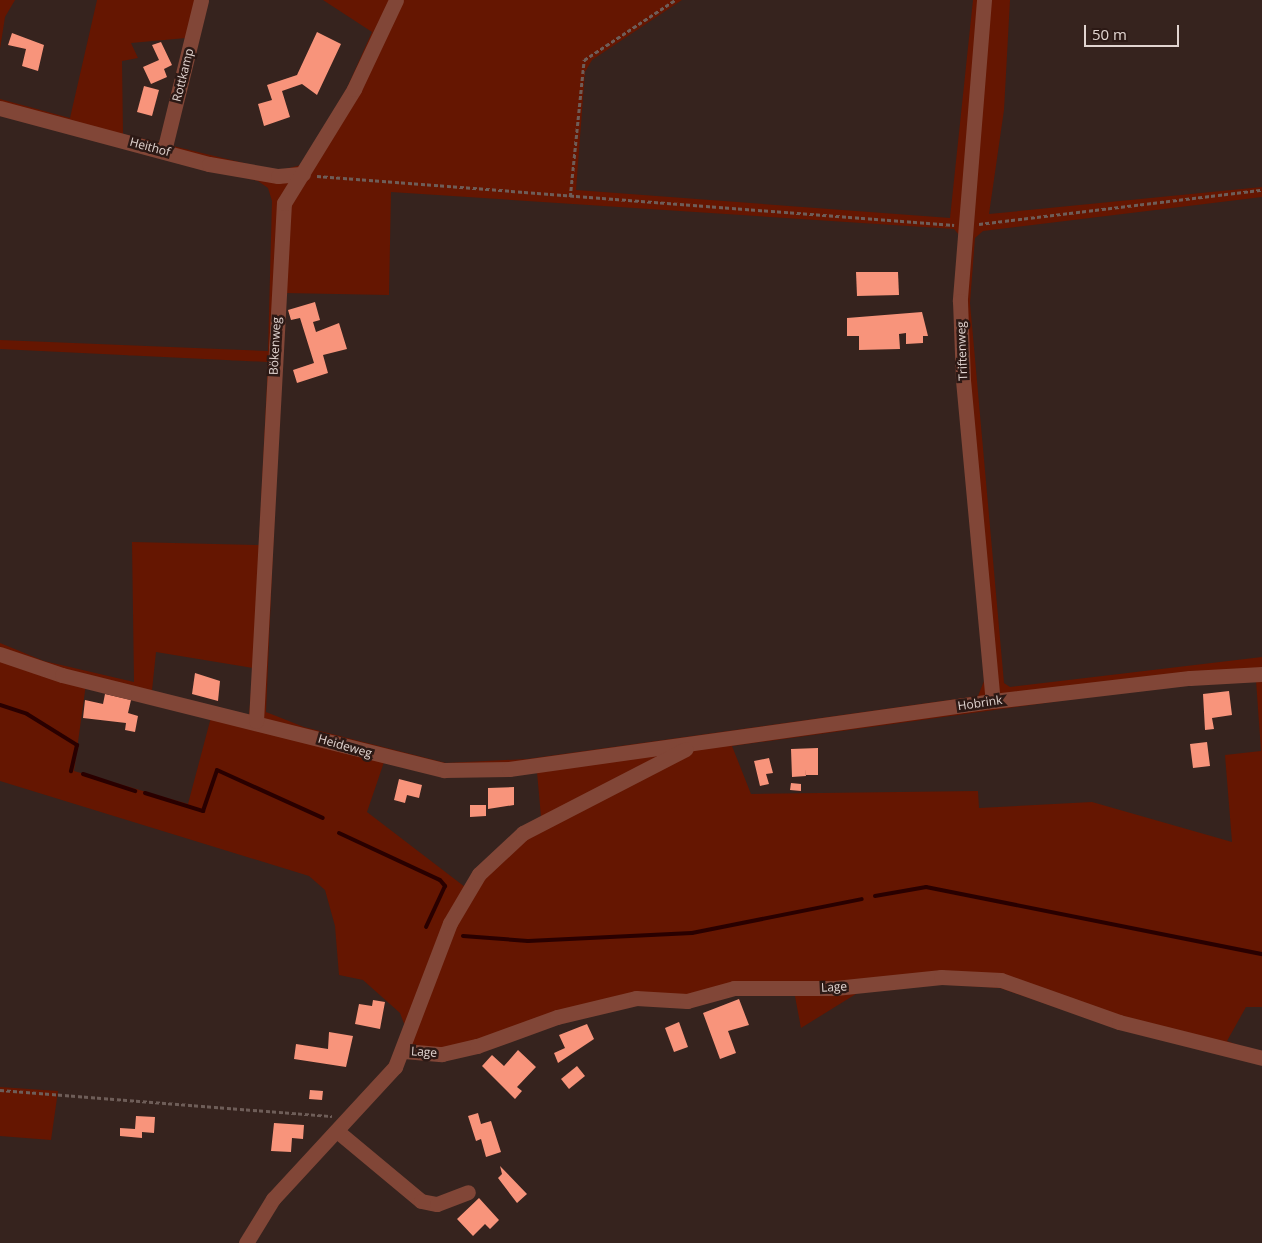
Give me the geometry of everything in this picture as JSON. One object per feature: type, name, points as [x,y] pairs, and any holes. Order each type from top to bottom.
[{"type":"street","name":"Rottkamp","points":[[164,151],[201,0]]},
{"type":"street","name":"Bökenweg","points":[[256,721],[284,203],[354,89],[396,0]]},
{"type":"street","name":"Triftenweg","points":[[984,0],[960,301],[963,380],[994,701]]},
{"type":"street","name":"Heithof","points":[[0,108],[164,151],[268,174],[303,174]]},
{"type":"street","name":"Heideweg","points":[[0,654],[62,676],[256,721],[444,770],[510,769],[699,743]]},
{"type":"street","name":"Hobrink","points":[[699,743],[994,701],[1190,678],[1262,674]]},
{"type":"street","name":"Lage","points":[[246,1243],[273,1199],[341,1126],[404,1051],[416,1007],[450,923],[479,874],[523,833],[576,802],[699,743]]},
{"type":"street","name":"Lage","points":[[404,1051],[442,1054],[509,1036],[557,1017],[636,998],[687,1001],[734,988],[835,988],[941,977],[1001,980],[1118,1022],[1262,1058]]},
{"type":"street","points":[[341,1126],[421,1202],[436,1204],[468,1192]]},
{"type":"path","points":[[570,197],[584,60],[675,0]]},
{"type":"path","points":[[303,174],[570,197],[966,226],[1262,190]]},
{"type":"path","points":[[0,1090],[325,1114],[341,1126]]},
{"type":"shaded area","points":[[0,0],[15,0],[5,17],[0,49]]},
{"type":"shaded area","points":[[97,0],[206,0],[186,38],[131,43],[138,58],[122,61],[123,134],[277,171],[301,165],[347,88],[372,32],[323,0],[682,0],[592,60],[585,72],[576,190],[950,218],[973,0],[1010,0],[1004,110],[989,214],[1262,187],[1262,197],[983,231],[975,238],[970,303],[1004,683],[1010,687],[1262,657],[1262,1007],[1246,1007],[1227,1041],[1262,1054],[1116,1028],[1000,988],[939,984],[864,989],[801,1028],[794,991],[656,1000],[563,1019],[512,1041],[444,1060],[406,1055],[411,1042],[400,1013],[363,980],[339,975],[335,926],[325,890],[309,876],[0,781],[0,643],[44,661],[134,682],[132,542],[259,545],[268,362],[0,349],[0,340],[268,351],[272,201],[268,188],[258,181],[0,116],[0,99],[70,118]],"holes":[[[391,192],[954,229],[959,235],[984,681],[978,696],[527,759],[446,763],[304,727],[266,712],[284,293],[389,295]],[[156,652],[253,668],[249,715],[214,706],[188,804],[74,771],[86,684],[151,700]],[[1256,680],[1261,751],[1225,755],[1232,842],[1092,802],[979,808],[978,791],[751,794],[732,746],[1169,686]],[[384,762],[442,773],[497,777],[537,772],[541,817],[465,887],[367,812]]]},
{"type":"shaded area","points":[[0,1087],[58,1091],[51,1140],[0,1136]]},
{"type":"building","points":[[317,32],[341,44],[317,95],[302,84],[282,91],[290,117],[264,126],[258,104],[272,100],[267,85],[297,75]]},
{"type":"building","points":[[12,33],[44,45],[38,71],[22,66],[26,49],[8,45]]},
{"type":"building","points":[[161,42],[172,65],[164,69],[167,77],[151,84],[143,67],[159,60],[152,45]]},
{"type":"building","points":[[144,86],[159,90],[152,116],[137,112]]},
{"type":"building","points":[[856,272],[898,272],[899,295],[857,296]]},
{"type":"building","points":[[315,302],[320,320],[313,322],[316,332],[339,323],[347,349],[323,355],[328,373],[297,383],[293,370],[314,363],[300,318],[291,320],[288,310]]},
{"type":"building","points":[[922,312],[928,336],[923,336],[923,343],[906,344],[906,333],[899,334],[900,349],[859,350],[859,336],[847,336],[847,318]]},
{"type":"building","points":[[195,673],[220,681],[218,701],[192,694]]},
{"type":"building","points":[[1229,691],[1232,715],[1212,718],[1214,729],[1205,730],[1203,694]]},
{"type":"building","points":[[105,694],[131,700],[128,713],[138,716],[135,732],[125,730],[126,723],[83,718],[85,700],[103,704]]},
{"type":"building","points":[[1207,742],[1210,766],[1193,768],[1190,744]]},
{"type":"building","points":[[818,748],[818,775],[806,775],[805,769],[806,776],[792,777],[791,749]]},
{"type":"building","points":[[769,758],[773,773],[766,774],[769,784],[760,786],[754,761]]},
{"type":"building","points":[[399,779],[422,785],[419,798],[407,795],[405,803],[394,800]]},
{"type":"building","points":[[791,783],[801,784],[801,791],[790,790]]},
{"type":"building","points":[[514,787],[514,805],[488,809],[488,788]]},
{"type":"building","points":[[470,805],[486,805],[486,816],[470,817]]},
{"type":"building","points":[[739,999],[749,1025],[728,1031],[736,1053],[720,1059],[703,1013]]},
{"type":"building","points":[[373,1000],[385,1002],[380,1029],[355,1024],[359,1004],[372,1006]]},
{"type":"building","points":[[679,1022],[688,1047],[674,1052],[665,1028]]},
{"type":"building","points":[[587,1024],[594,1039],[558,1063],[554,1053],[565,1048],[559,1035]]},
{"type":"building","points":[[329,1032],[353,1036],[346,1067],[294,1059],[296,1044],[328,1049]]},
{"type":"building","points":[[518,1050],[536,1067],[517,1087],[522,1091],[515,1099],[482,1066],[492,1055],[504,1066]]},
{"type":"building","points":[[577,1066],[585,1076],[569,1089],[561,1079]]},
{"type":"building","points":[[310,1090],[323,1091],[322,1100],[309,1099]]},
{"type":"building","points":[[478,1113],[481,1124],[491,1121],[501,1152],[486,1157],[481,1139],[476,1141],[468,1116]]},
{"type":"building","points":[[136,1116],[155,1117],[154,1133],[142,1132],[142,1138],[120,1136],[120,1128],[135,1129]]},
{"type":"building","points":[[274,1123],[304,1125],[303,1139],[292,1138],[291,1152],[271,1151]]},
{"type":"building","points":[[500,1166],[527,1194],[517,1203],[498,1178],[502,1174]]},
{"type":"building","points":[[479,1198],[499,1220],[490,1229],[485,1224],[473,1236],[457,1219]]},
{"type":"waterway","points":[[0,705],[27,714],[77,745],[71,771]]},
{"type":"waterway","points":[[145,793],[203,811],[217,770],[323,818]]},
{"type":"waterway","points":[[83,774],[135,791]]},
{"type":"waterway","points":[[339,833],[440,880],[445,886],[426,927]]},
{"type":"waterway","points":[[875,896],[926,887],[1262,954]]},
{"type":"waterway","points":[[463,936],[528,941],[692,933],[862,899]]}]
